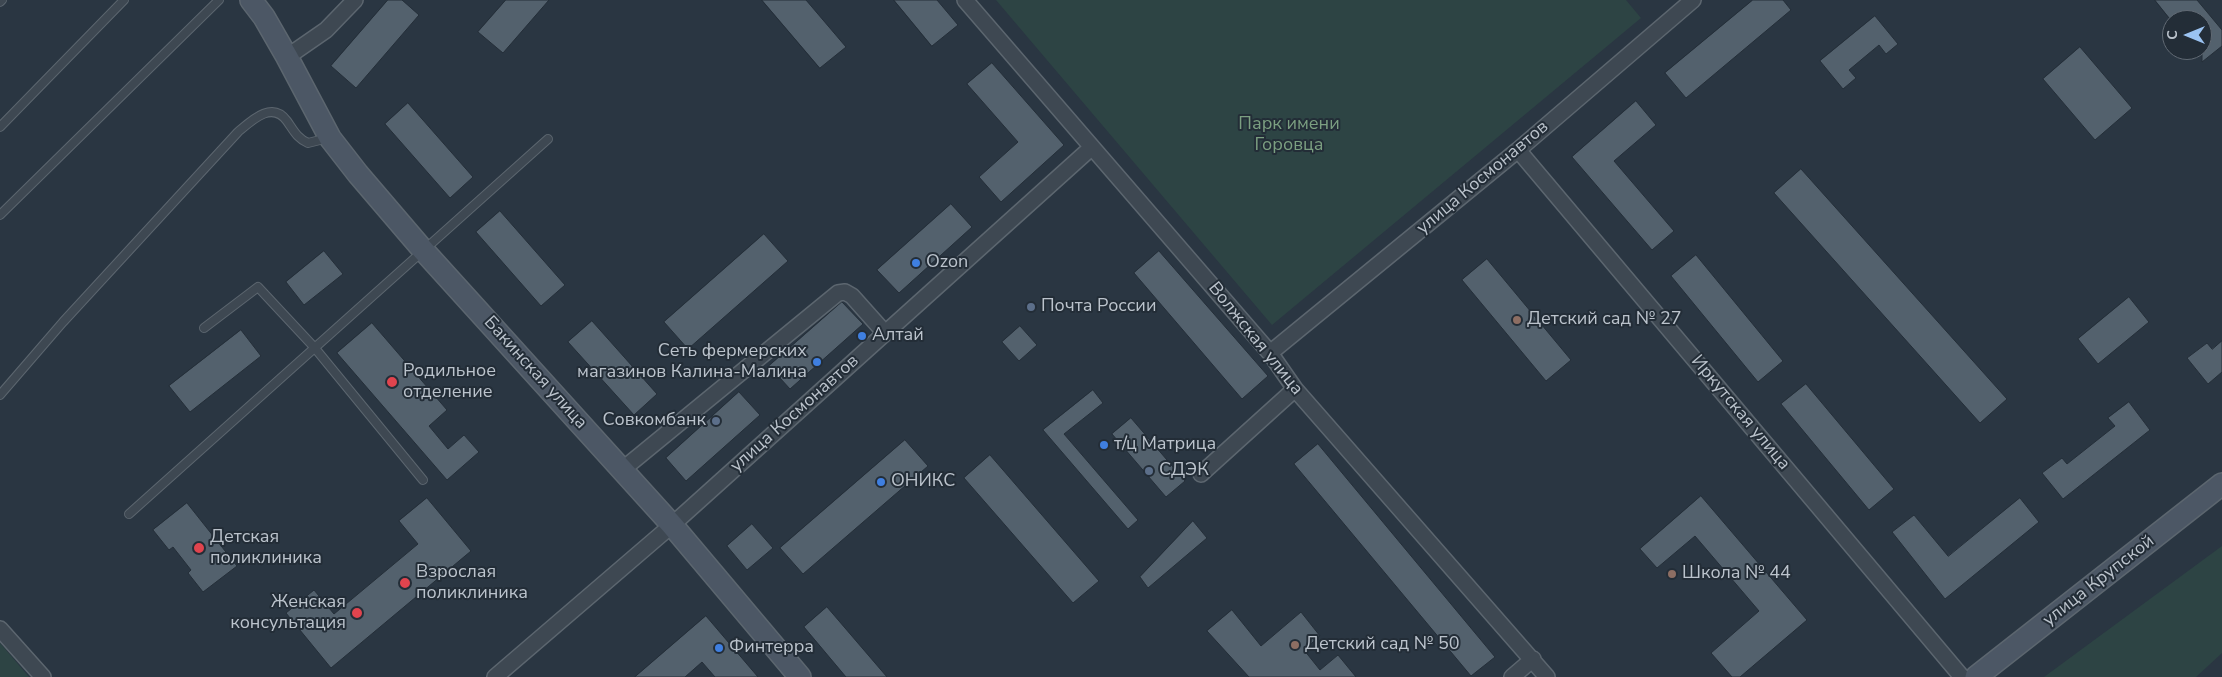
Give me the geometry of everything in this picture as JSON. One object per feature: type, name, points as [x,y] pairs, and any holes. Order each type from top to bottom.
[{"type":"street","name":"Бакинская улица","points":[[251,0],[264,17],[287,57],[330,138],[358,174],[423,250],[672,525],[800,677]]},
{"type":"street","points":[[287,57],[326,30],[355,0]]},
{"type":"street","name":"Волжская улица","points":[[965,0],[1270,353],[1295,389],[1547,677]]},
{"type":"street","name":"улица Космонавтов","points":[[1270,353],[1518,150],[1693,0]]},
{"type":"street","name":"улица Космонавтов","points":[[495,677],[672,525],[1091,148]]},
{"type":"street","name":"Иркутская улица","points":[[1518,150],[1962,677]]},
{"type":"street","points":[[622,470],[838,293],[845,292],[852,296],[885,333]]},
{"type":"street","points":[[1201,474],[1295,389]]},
{"type":"street","name":"улица Крупской","points":[[1976,677],[2222,484]]},
{"type":"street","points":[[0,628],[43,677]]},
{"type":"street","points":[[1512,677],[1533,659]]},
{"type":"lane","points":[[0,127],[124,0]]},
{"type":"lane","points":[[0,215],[219,0]]},
{"type":"lane","points":[[0,395],[63,322],[238,132],[257,116],[274,112],[282,115],[299,139],[308,143],[330,138]]},
{"type":"lane","points":[[129,514],[548,139]]},
{"type":"lane","points":[[204,328],[258,287],[314,347],[423,480]]},
{"type":"green space","name":"Парк имени Горовца","points":[[996,0],[1626,0],[1641,18],[1272,325]]},
{"type":"green space","points":[[2222,546],[2222,653],[2196,677],[2044,677]]},
{"type":"green space","points":[[0,643],[29,677],[0,677]]},
{"type":"building","points":[[388,0],[402,0],[419,15],[356,88],[331,66]]},
{"type":"building","points":[[506,0],[549,0],[503,53],[478,32]]},
{"type":"building","points":[[762,0],[806,0],[846,47],[820,68]]},
{"type":"building","points":[[894,0],[937,0],[958,25],[932,46]]},
{"type":"building","points":[[1753,0],[1783,0],[1791,10],[1686,98],[1665,73]]},
{"type":"building","points":[[2155,0],[2197,0],[2205,10],[2163,10]]},
{"type":"building","points":[[1875,16],[1898,44],[1886,54],[1879,45],[1849,70],[1856,78],[1843,89],[1820,61]]},
{"type":"building","points":[[2212,18],[2222,30],[2222,46],[2212,54]]},
{"type":"building","points":[[2080,47],[2132,108],[2095,140],[2043,79]]},
{"type":"building","points":[[992,63],[1064,145],[1001,202],[979,177],[1018,142],[967,84]]},
{"type":"building","points":[[1636,101],[1656,125],[1614,161],[1674,231],[1652,250],[1572,157]]},
{"type":"building","points":[[408,103],[473,177],[450,198],[385,124]]},
{"type":"building","points":[[1801,169],[2007,399],[1980,423],[1774,193]]},
{"type":"building","points":[[951,204],[972,227],[899,293],[877,270]]},
{"type":"building","points":[[500,211],[565,285],[541,306],[476,232]]},
{"type":"building","points":[[764,234],[788,261],[688,349],[664,322]]},
{"type":"building","points":[[324,251],[343,274],[304,305],[286,282]]},
{"type":"building","points":[[1159,251],[1268,376],[1242,399],[1134,273]]},
{"type":"building","points":[[1696,255],[1783,361],[1758,382],[1671,276]]},
{"type":"building","name":"Детский сад № 27","points":[[1487,259],[1571,360],[1546,381],[1462,280]]},
{"type":"building","points":[[2129,297],[2149,322],[2098,364],[2078,339]]},
{"type":"building","points":[[842,302],[863,324],[790,389],[769,366]]},
{"type":"building","points":[[592,321],[657,394],[634,415],[568,342]]},
{"type":"building","name":"Родильное отделение","points":[[372,323],[447,410],[429,426],[448,449],[464,435],[479,452],[447,480],[337,353]]},
{"type":"building","points":[[1020,326],[1037,345],[1019,361],[1002,342]]},
{"type":"building","points":[[241,330],[261,356],[190,412],[169,386]]},
{"type":"building","points":[[2222,341],[2222,372],[2208,384],[2187,358],[2207,343],[2212,349]]},
{"type":"building","points":[[1806,384],[1894,489],[1869,510],[1781,404]]},
{"type":"building","points":[[1093,390],[1103,403],[1064,434],[1138,520],[1128,529],[1043,430]]},
{"type":"building","points":[[739,392],[760,415],[686,481],[666,458]]},
{"type":"building","points":[[2129,402],[2150,430],[2063,499],[2042,473],[2062,458],[2067,464],[2115,426],[2108,418]]},
{"type":"building","points":[[1131,418],[1185,481],[1166,497],[1112,434]]},
{"type":"building","points":[[905,440],[928,466],[803,574],[780,548]]},
{"type":"building","points":[[1318,444],[1495,657],[1471,676],[1294,464]]},
{"type":"building","points":[[990,455],[1099,581],[1073,603],[964,478]]},
{"type":"building","points":[[1701,496],[1807,620],[1740,677],[1732,677],[1711,653],[1759,611],[1695,536],[1657,568],[1640,549]]},
{"type":"building","points":[[427,498],[471,551],[331,668],[286,613],[314,590],[334,614],[418,544],[399,521]]},
{"type":"building","points":[[2020,498],[2039,522],[1945,599],[1892,532],[1914,515],[1948,556]]},
{"type":"building","name":"Детская поликлиника","points":[[187,503],[237,566],[203,592],[188,573],[191,570],[173,547],[169,550],[153,530]]},
{"type":"building","points":[[1193,521],[1207,538],[1148,588],[1140,577]]},
{"type":"building","points":[[752,524],[773,548],[747,570],[727,546]]},
{"type":"building","points":[[827,607],[887,677],[846,677],[804,627]]},
{"type":"building","name":"Детский сад № 50","points":[[1232,610],[1261,646],[1301,612],[1320,636],[1304,650],[1320,670],[1338,655],[1356,677],[1249,677],[1207,631]]},
{"type":"building","points":[[706,616],[758,677],[715,677],[702,662],[685,677],[635,677]]},
{"type":"place","name":"Ozon","points":[[916,263]]},
{"type":"place","name":"Почта России","points":[[1031,307]]},
{"type":"place","name":"Детский сад № 27","points":[[1517,320]]},
{"type":"place","name":"Алтай","points":[[862,336]]},
{"type":"place","name":"Сеть фермерских магазинов Калина-Малина","points":[[817,362]]},
{"type":"place","name":"Родильное отделение","points":[[392,382]]},
{"type":"place","name":"Совкомбанк","points":[[716,421]]},
{"type":"place","name":"т/ц Матрица","points":[[1104,445]]},
{"type":"place","name":"СДЭК","points":[[1149,471]]},
{"type":"place","name":"ОНИКС","points":[[881,482]]},
{"type":"place","name":"Детская поликлиника","points":[[199,548]]},
{"type":"place","name":"Школа № 44","points":[[1672,574]]},
{"type":"place","name":"Взрослая поликлиника","points":[[405,583]]},
{"type":"place","name":"Женская консультация","points":[[357,613]]},
{"type":"place","name":"Детский сад № 50","points":[[1295,645]]},
{"type":"place","name":"Финтерра","points":[[719,648]]}]
